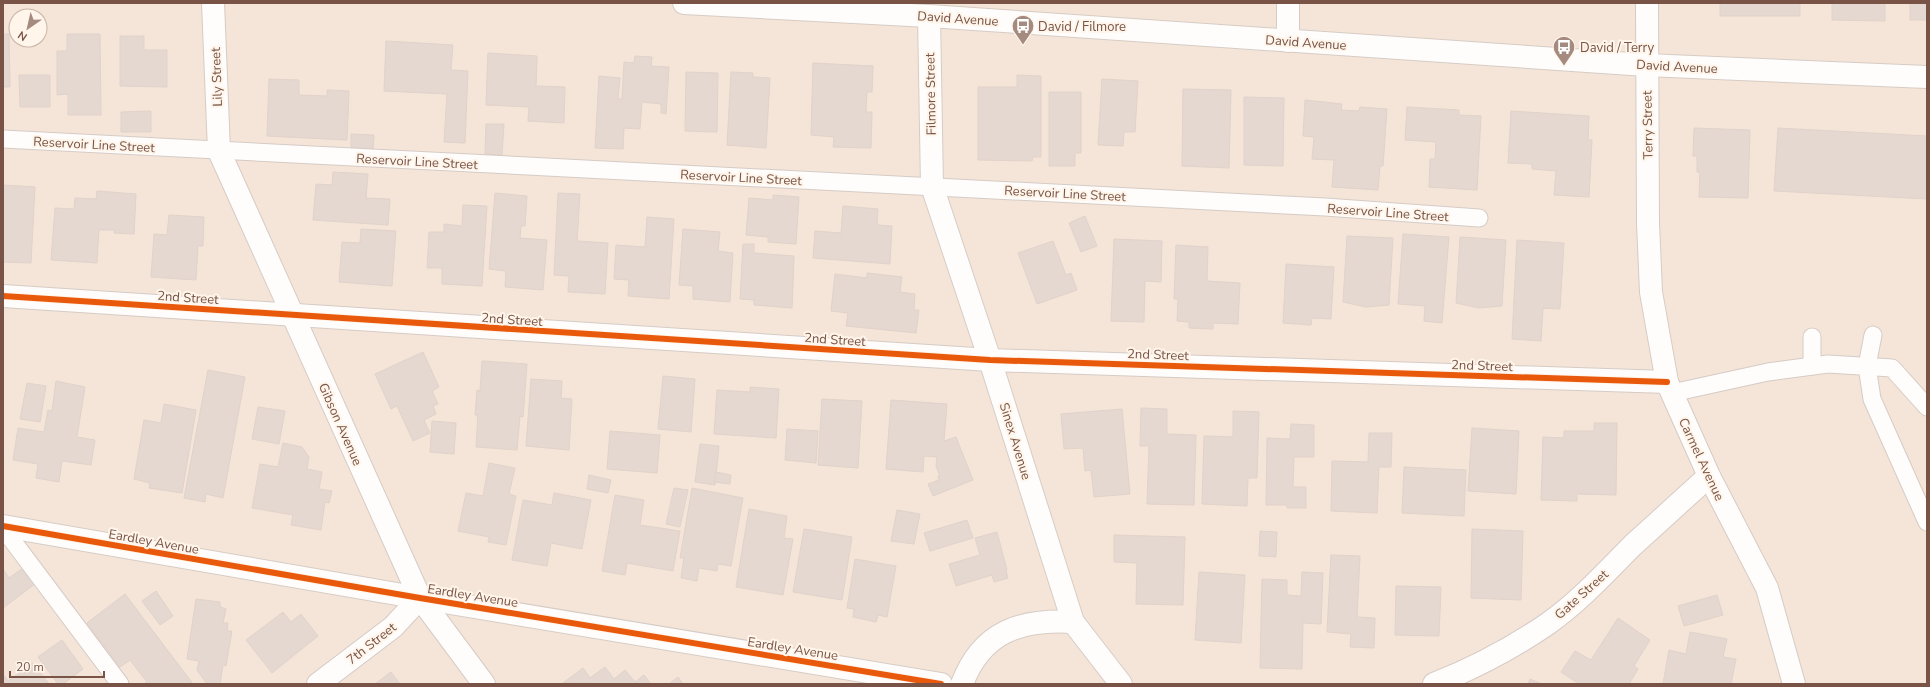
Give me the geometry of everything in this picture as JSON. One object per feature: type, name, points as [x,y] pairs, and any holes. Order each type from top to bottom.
[{"type":"street","name":"Lily Street","points":[[213,3],[219,152]]},
{"type":"street","name":"David Avenue","points":[[684,3],[929,10],[1288,41],[1646,65],[1927,77]]},
{"type":"street","points":[[1288,3],[1288,41]]},
{"type":"street","name":"Terry Street","points":[[1647,3],[1646,65],[1648,223]]},
{"type":"street","name":"Filmore Street","points":[[929,10],[932,186]]},
{"type":"street","name":"Gibson Avenue","points":[[219,152],[420,598],[484,684]]},
{"type":"street","name":"Sinex Avenue","points":[[932,186],[990,360],[1072,622],[1121,684]]},
{"type":"street","name":"Carmel Avenue","points":[[1648,223],[1651,292],[1669,387],[1709,476],[1767,588],[1794,684]]},
{"type":"street","name":"2nd Street","points":[[3,296],[990,360],[1669,387]]},
{"type":"street","name":"Gate Street","points":[[1434,684],[1455,676],[1505,650],[1546,625],[1585,594],[1633,546],[1709,476]]},
{"type":"street","name":"Eardley Avenue","points":[[3,527],[941,684]]},
{"type":"street","name":"7th Street","points":[[318,684],[393,627],[420,598]]},
{"type":"street","points":[[962,684],[968,668],[991,642],[1005,632],[1023,624],[1047,621],[1072,622]]},
{"type":"lane","name":"Reservoir Line Street","points":[[3,139],[219,152],[932,186],[1325,207],[1479,218]]},
{"type":"lane","points":[[1873,335],[1867,366],[1872,398],[1927,522]]},
{"type":"lane","points":[[1812,337],[1812,366]]},
{"type":"lane","points":[[1669,387],[1828,364],[1867,366],[1892,368],[1927,407]]},
{"type":"lane","points":[[3,527],[120,684]]},
{"type":"shaded area","points":[[3,3],[1927,3],[1927,684],[3,684]]},
{"type":"building","points":[[1720,3],[1800,3],[1800,16],[1720,16]]},
{"type":"building","points":[[1832,3],[1885,3],[1885,21],[1832,20]]},
{"type":"building","points":[[1910,3],[1927,3],[1927,20],[1910,20]]},
{"type":"building","points":[[3,34],[8,34],[10,87],[3,87]]},
{"type":"building","points":[[67,34],[100,34],[101,115],[68,115],[68,94],[57,95],[57,51],[67,51]]},
{"type":"building","points":[[120,36],[144,36],[144,50],[167,50],[167,87],[120,86]]},
{"type":"building","points":[[386,41],[453,45],[451,70],[468,71],[465,143],[444,142],[447,94],[384,91]]},
{"type":"building","points":[[488,53],[537,56],[536,86],[565,87],[564,123],[528,121],[529,107],[486,105]]},
{"type":"building","points":[[635,56],[652,57],[651,66],[669,67],[666,114],[661,113],[661,104],[642,102],[640,129],[624,128],[623,149],[595,148],[599,76],[620,78],[618,99],[622,99],[624,62],[634,63]]},
{"type":"building","points":[[813,63],[873,66],[872,92],[867,92],[866,112],[872,112],[871,148],[833,147],[834,137],[811,135]]},
{"type":"building","points":[[686,72],[718,73],[717,132],[685,131]]},
{"type":"building","points":[[731,72],[753,73],[753,77],[770,78],[766,148],[727,145]]},
{"type":"building","points":[[19,75],[50,75],[50,107],[20,107]]},
{"type":"building","points":[[1017,75],[1041,76],[1041,157],[1033,157],[1032,161],[978,160],[978,87],[1017,87]]},
{"type":"building","points":[[269,79],[299,80],[299,95],[327,96],[327,90],[349,91],[347,140],[267,136]]},
{"type":"building","points":[[1102,79],[1138,81],[1135,132],[1124,132],[1123,146],[1098,145]]},
{"type":"building","points":[[1183,89],[1231,90],[1229,168],[1182,166]]},
{"type":"building","points":[[1049,92],[1081,92],[1081,153],[1075,153],[1075,166],[1049,166]]},
{"type":"building","points":[[1244,97],[1284,98],[1283,166],[1244,165]]},
{"type":"building","points":[[1305,100],[1342,104],[1341,110],[1359,111],[1360,107],[1387,109],[1383,166],[1380,166],[1378,190],[1332,187],[1334,160],[1312,159],[1314,137],[1303,136]]},
{"type":"building","points":[[1407,107],[1459,110],[1459,115],[1481,116],[1477,190],[1429,187],[1430,159],[1435,159],[1436,142],[1405,140]]},
{"type":"building","points":[[151,111],[151,132],[121,132],[121,112]]},
{"type":"building","points":[[1511,111],[1589,116],[1588,140],[1592,140],[1589,197],[1554,195],[1556,171],[1532,169],[1532,164],[1508,163]]},
{"type":"building","points":[[486,124],[504,124],[502,155],[485,154]]},
{"type":"building","points":[[1694,128],[1750,130],[1748,198],[1699,197],[1700,173],[1697,172],[1697,156],[1693,156]]},
{"type":"building","points":[[1778,128],[1927,136],[1927,199],[1774,191]]},
{"type":"building","points":[[351,134],[374,135],[373,149],[351,148]]},
{"type":"building","points":[[333,172],[368,174],[366,198],[390,199],[388,225],[313,220],[316,184],[332,185]]},
{"type":"building","points":[[3,185],[35,187],[31,263],[3,262]]},
{"type":"building","points":[[97,191],[136,194],[134,234],[114,233],[114,230],[99,230],[97,263],[51,260],[55,208],[74,209],[75,198],[96,199]]},
{"type":"building","points":[[495,193],[527,196],[525,226],[521,226],[520,238],[547,240],[543,290],[505,287],[506,271],[489,269]]},
{"type":"building","points":[[558,193],[580,194],[577,241],[608,243],[605,294],[568,292],[569,276],[554,275]]},
{"type":"building","points":[[773,195],[799,197],[796,244],[768,242],[768,237],[746,235],[749,198],[773,200]]},
{"type":"building","points":[[463,205],[487,206],[482,286],[442,284],[442,268],[427,268],[429,232],[444,232],[444,224],[462,226]]},
{"type":"building","points":[[843,206],[878,209],[877,225],[892,226],[890,264],[813,258],[815,231],[841,233]]},
{"type":"building","points":[[169,215],[204,217],[203,246],[198,246],[196,280],[151,277],[154,234],[167,235]]},
{"type":"building","points":[[1085,216],[1097,246],[1081,252],[1069,223]]},
{"type":"building","points":[[647,217],[674,219],[669,299],[628,296],[629,280],[614,279],[616,245],[645,247]]},
{"type":"building","points":[[361,229],[396,231],[392,286],[339,282],[342,242],[360,243]]},
{"type":"building","points":[[683,229],[720,232],[718,251],[733,253],[730,302],[693,299],[693,286],[679,285]]},
{"type":"building","points":[[1403,234],[1449,237],[1442,323],[1424,321],[1425,306],[1398,304]]},
{"type":"building","points":[[1347,236],[1393,238],[1389,305],[1366,307],[1343,302]]},
{"type":"building","points":[[1460,237],[1506,240],[1502,306],[1479,308],[1456,303]]},
{"type":"building","points":[[1114,239],[1162,241],[1161,282],[1145,281],[1144,322],[1111,321]]},
{"type":"building","points":[[1517,240],[1564,243],[1560,309],[1543,308],[1541,341],[1512,339]]},
{"type":"building","points":[[1053,241],[1066,275],[1071,273],[1077,290],[1037,304],[1018,253]]},
{"type":"building","points":[[743,244],[754,244],[754,253],[794,256],[792,308],[754,305],[754,300],[740,299]]},
{"type":"building","points":[[1176,245],[1208,247],[1207,281],[1240,283],[1238,324],[1213,323],[1213,329],[1189,328],[1189,322],[1177,321],[1178,299],[1174,299]]},
{"type":"building","points":[[1286,264],[1334,267],[1331,319],[1312,318],[1311,325],[1283,323]]},
{"type":"building","points":[[867,273],[902,277],[900,292],[915,294],[914,310],[919,310],[916,333],[846,326],[848,313],[831,311],[835,274],[867,278]]},
{"type":"building","points":[[423,352],[439,387],[432,391],[438,404],[433,406],[436,414],[424,420],[430,433],[413,441],[397,406],[391,409],[375,374]]},
{"type":"building","points":[[482,361],[527,364],[523,417],[520,416],[517,450],[476,447],[478,415],[475,415],[477,390],[480,391]]},
{"type":"building","points":[[208,370],[245,377],[223,498],[206,494],[205,502],[184,498]]},
{"type":"building","points":[[663,376],[695,379],[691,432],[658,429]]},
{"type":"building","points":[[531,379],[562,381],[561,398],[572,399],[569,450],[526,446]]},
{"type":"building","points":[[56,381],[85,387],[77,437],[95,440],[91,465],[62,461],[59,482],[36,478],[38,464],[13,460],[18,428],[44,432],[48,410],[52,411]]},
{"type":"building","points":[[27,383],[46,386],[40,422],[20,419]]},
{"type":"building","points":[[750,387],[779,389],[776,438],[714,434],[717,390],[750,392]]},
{"type":"building","points":[[822,399],[862,401],[858,468],[818,465]]},
{"type":"building","points":[[891,400],[947,404],[944,441],[956,437],[973,480],[933,496],[928,484],[939,480],[938,476],[940,476],[936,466],[937,457],[924,456],[923,472],[886,469]]},
{"type":"building","points":[[164,404],[196,410],[182,493],[149,488],[150,483],[134,479],[144,420],[161,423]]},
{"type":"building","points":[[258,407],[285,411],[279,444],[252,439]]},
{"type":"building","points":[[1141,408],[1167,409],[1167,434],[1196,435],[1194,505],[1147,504],[1149,446],[1140,446]]},
{"type":"building","points":[[1122,409],[1130,494],[1094,497],[1091,470],[1085,471],[1083,448],[1064,449],[1061,414]]},
{"type":"building","points":[[1233,411],[1259,412],[1257,478],[1248,478],[1247,506],[1202,504],[1204,436],[1233,437]]},
{"type":"building","points":[[432,421],[456,423],[454,454],[430,452]]},
{"type":"building","points":[[1594,423],[1617,423],[1616,495],[1577,494],[1577,501],[1541,500],[1543,437],[1564,438],[1564,431],[1594,431]]},
{"type":"building","points":[[1291,424],[1314,425],[1314,457],[1294,457],[1293,487],[1306,487],[1306,508],[1287,508],[1287,505],[1266,505],[1267,438],[1290,439]]},
{"type":"building","points":[[1472,428],[1519,431],[1516,494],[1468,491]]},
{"type":"building","points":[[787,429],[818,431],[816,463],[785,460]]},
{"type":"building","points":[[610,431],[660,435],[657,473],[607,469]]},
{"type":"building","points":[[1369,433],[1392,433],[1391,467],[1379,467],[1377,513],[1331,511],[1332,461],[1368,462]]},
{"type":"building","points":[[283,443],[302,447],[309,457],[307,469],[322,472],[319,489],[332,491],[329,503],[325,502],[321,530],[291,525],[293,515],[252,508],[260,464],[278,467]]},
{"type":"building","points":[[700,444],[719,446],[715,485],[695,482]]},
{"type":"building","points":[[489,463],[515,468],[509,494],[516,496],[506,545],[488,542],[489,537],[458,531],[466,493],[483,496]]},
{"type":"building","points":[[1404,467],[1466,470],[1464,516],[1402,513]]},
{"type":"building","points":[[716,472],[731,475],[730,484],[714,482]]},
{"type":"building","points":[[589,475],[611,480],[608,493],[587,489]]},
{"type":"building","points":[[674,488],[688,490],[680,527],[666,524]]},
{"type":"building","points":[[692,488],[743,498],[731,566],[718,564],[717,571],[699,568],[697,581],[681,578],[684,558],[680,558]]},
{"type":"building","points":[[554,493],[591,500],[582,549],[551,543],[547,566],[512,560],[523,500],[552,505]]},
{"type":"building","points":[[615,495],[644,500],[640,525],[680,531],[673,571],[627,563],[625,575],[602,571]]},
{"type":"building","points":[[749,509],[787,516],[784,538],[793,539],[783,595],[736,587]]},
{"type":"building","points":[[897,510],[920,514],[914,544],[891,541]]},
{"type":"building","points":[[967,520],[973,538],[930,551],[924,533]]},
{"type":"building","points":[[804,529],[852,537],[842,600],[793,592]]},
{"type":"building","points":[[1472,529],[1523,531],[1521,600],[1471,598]]},
{"type":"building","points":[[1260,531],[1277,532],[1276,557],[1259,556]]},
{"type":"building","points":[[997,532],[1008,578],[994,582],[992,575],[956,586],[949,564],[980,555],[975,538]]},
{"type":"building","points":[[1114,535],[1185,537],[1183,605],[1136,604],[1137,563],[1114,562]]},
{"type":"building","points":[[1331,555],[1360,556],[1357,617],[1375,618],[1374,648],[1350,647],[1351,634],[1327,632]]},
{"type":"building","points":[[855,559],[896,566],[887,617],[878,615],[876,622],[853,617],[854,609],[847,608]]},
{"type":"building","points":[[23,568],[35,584],[3,608],[3,569],[9,578]]},
{"type":"building","points":[[1199,572],[1245,575],[1241,643],[1195,640]]},
{"type":"building","points":[[1302,572],[1323,573],[1321,624],[1303,623],[1302,669],[1260,668],[1262,579],[1287,580],[1287,595],[1301,596]]},
{"type":"building","points":[[1396,586],[1441,587],[1439,636],[1395,635]]},
{"type":"building","points":[[156,591],[173,616],[160,625],[142,601]]},
{"type":"building","points":[[125,594],[193,684],[144,684],[147,682],[130,660],[120,667],[87,623]]},
{"type":"building","points":[[1717,595],[1723,615],[1684,626],[1678,606]]},
{"type":"building","points":[[196,599],[220,602],[220,607],[226,609],[223,623],[228,623],[227,631],[232,631],[226,666],[223,665],[220,684],[207,684],[197,670],[199,661],[187,659]]},
{"type":"building","points":[[283,612],[291,622],[301,614],[318,636],[272,673],[246,640]]},
{"type":"building","points":[[1618,618],[1650,640],[1634,666],[1638,669],[1629,684],[1579,684],[1561,672],[1575,651],[1591,660]]},
{"type":"building","points":[[1690,632],[1727,639],[1723,657],[1736,659],[1731,684],[1663,684],[1669,650],[1686,654]]},
{"type":"building","points":[[62,640],[83,669],[63,684],[58,684],[38,657]]},
{"type":"building","points":[[33,663],[49,684],[3,684],[3,674],[8,681]]},
{"type":"building","points":[[605,667],[614,679],[625,670],[635,682],[644,675],[651,684],[563,683],[583,668],[590,678]]},
{"type":"building","points":[[391,672],[400,684],[375,684]]},
{"type":"building","points":[[678,677],[683,684],[669,684]]},
{"type":"building","points":[[1530,679],[1542,684],[1528,684]]},
{"type":"cycle path","points":[[3,296],[990,360],[1667,382]]},
{"type":"cycle path","points":[[3,526],[420,598],[941,684]]},
{"type":"place","name":"David / Filmore","points":[[1023,46]]},
{"type":"place","name":"David / Terry","points":[[1564,66]]}]
